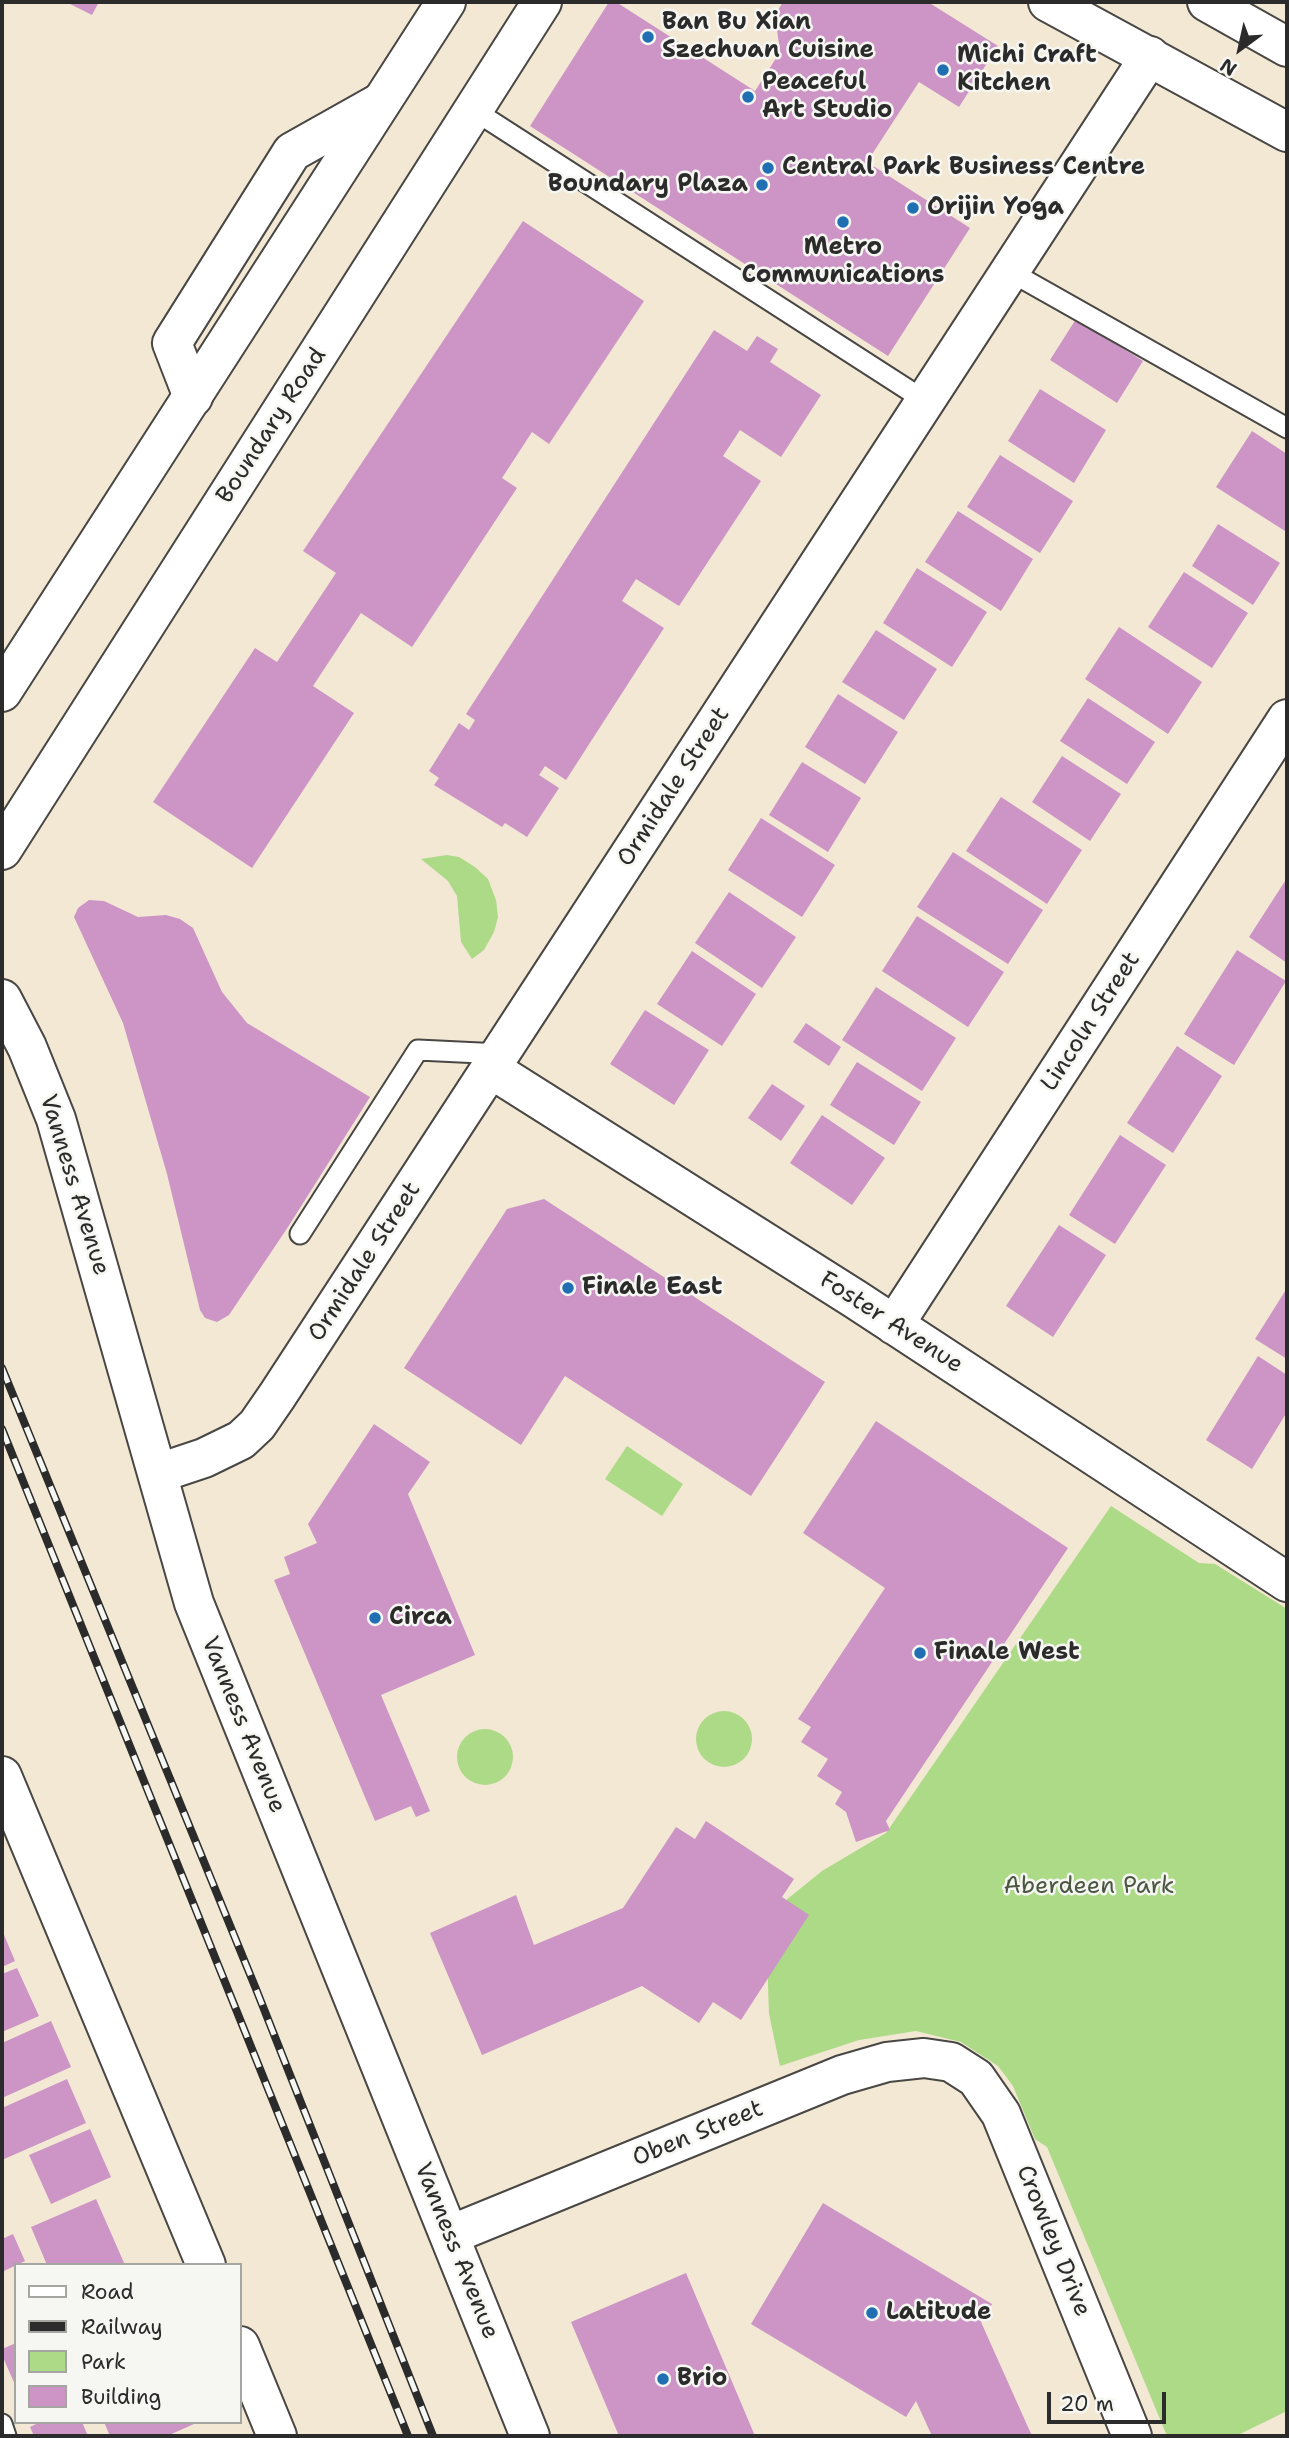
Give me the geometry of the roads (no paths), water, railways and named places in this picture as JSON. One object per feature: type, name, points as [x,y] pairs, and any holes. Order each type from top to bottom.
[{"type":"street","points":[[2,692],[446,2]]},
{"type":"street","name":"Boundary Road","points":[[2,850],[542,2]]},
{"type":"street","points":[[1048,2],[1287,132]]},
{"type":"street","points":[[1208,2],[1287,47]]},
{"type":"street","name":"Ormidale Street","points":[[159,1473],[216,1453],[241,1440],[257,1425],[1150,56]]},
{"type":"street","name":"Lincoln Street","points":[[894,1325],[1287,719]]},
{"type":"street","name":"Vanness Avenue","points":[[2,999],[27,1047],[56,1119],[194,1603],[530,2436]]},
{"type":"street","name":"Foster Avenue","points":[[496,1062],[1287,1581]]},
{"type":"street","points":[[2,1776],[205,2263]]},
{"type":"street","name":"Oben Street","points":[[450,2235],[842,2075],[899,2060],[924,2058],[951,2062]]},
{"type":"street","name":"Crowley Drive","points":[[951,2062],[975,2078],[1001,2114],[1132,2436]]},
{"type":"street","points":[[242,2351],[277,2436]]},
{"type":"lane","points":[[472,109],[924,400]]},
{"type":"lane","points":[[1009,271],[1287,428]]},
{"type":"lane","points":[[300,1234],[418,1050],[496,1062]]},
{"type":"lane","points":[[2,2424],[6,2436]]},
{"type":"railway","points":[[2,1368],[256,1989],[433,2436]]},
{"type":"railway","points":[[2,1429],[408,2436]]},
{"type":"place","name":"Ban Bu Xian Szechuan Cuisine","points":[[648,37]]},
{"type":"place","name":"Michi Craft Kitchen","points":[[943,70]]},
{"type":"place","name":"Peaceful Art Studio","points":[[748,97]]},
{"type":"place","name":"Central Park Business Centre","points":[[768,168]]},
{"type":"place","name":"Boundary Plaza","points":[[762,185]]},
{"type":"place","name":"Orijin Yoga","points":[[913,208]]},
{"type":"place","name":"Metro Communications","points":[[843,222]]},
{"type":"place","name":"Finale East","points":[[568,1288]]},
{"type":"place","name":"Circa","points":[[375,1618]]},
{"type":"place","name":"Finale West","points":[[920,1653]]},
{"type":"place","name":"Latitude","points":[[872,2313]]},
{"type":"place","name":"Brio","points":[[663,2379]]},
{"type":"park label","name":"Aberdeen Park","points":[[1089,1887]]}]
